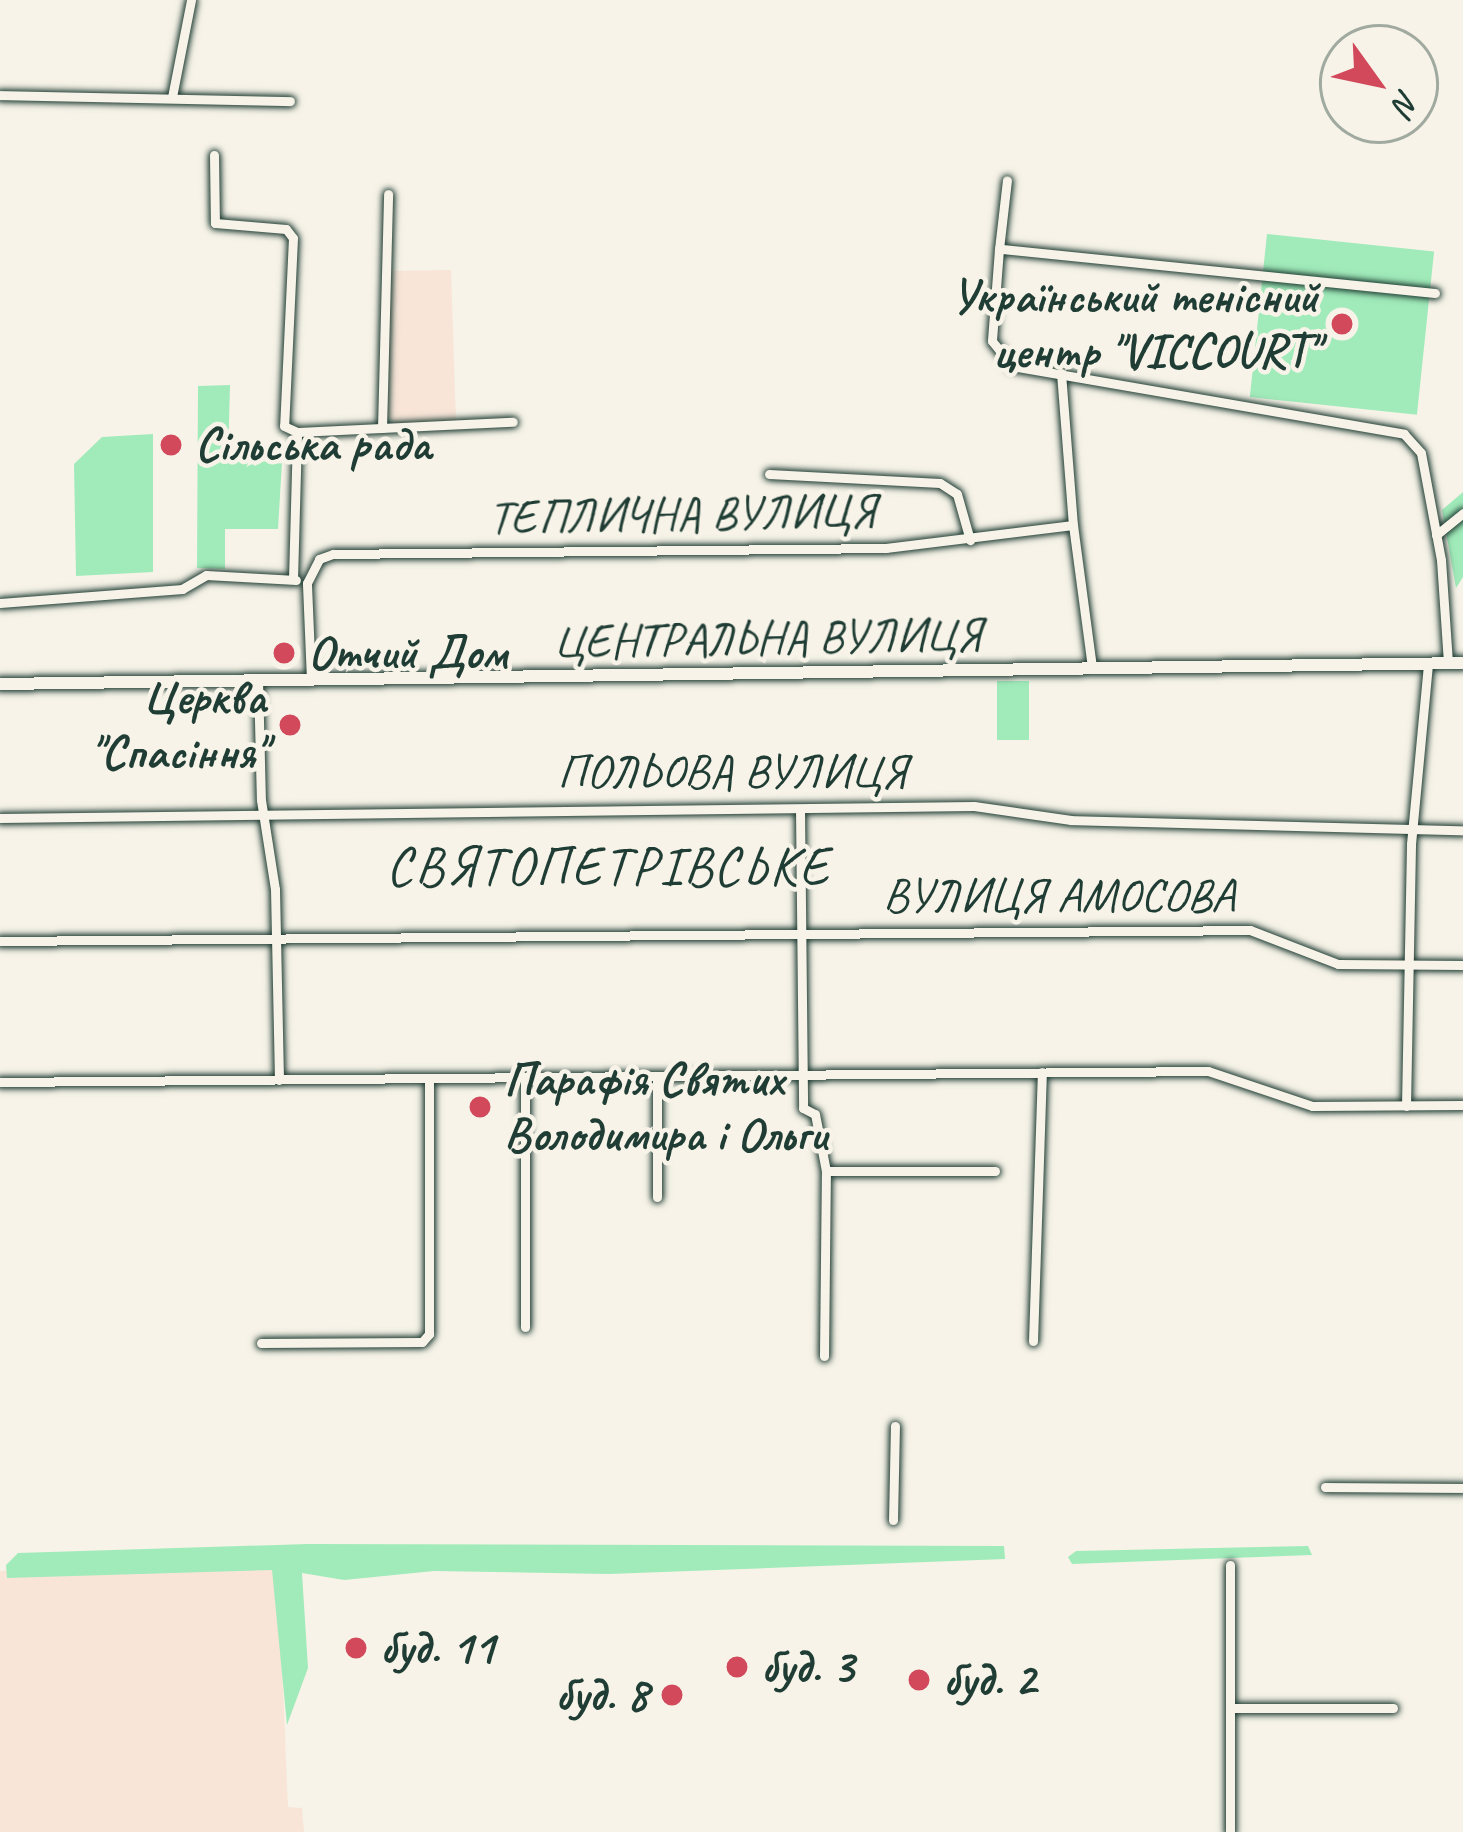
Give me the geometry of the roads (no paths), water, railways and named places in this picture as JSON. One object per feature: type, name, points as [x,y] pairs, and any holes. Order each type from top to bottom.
[{"type":"main road","name":"ЦЕНТРАЛЬНА ВУЛИЦЯ","points":[[0,684],[1456,663]]},
{"type":"street","points":[[172,97],[190,0]]},
{"type":"street","points":[[0,95],[290,101]]},
{"type":"street","points":[[214,154],[215,223],[286,229],[293,238],[284,426],[297,432],[293,579]]},
{"type":"street","points":[[1006,179],[996,355],[1012,366],[1404,434],[1421,453],[1456,663]]},
{"type":"street","points":[[382,428],[388,194]]},
{"type":"street","points":[[999,249],[1435,293]]},
{"type":"street","points":[[1061,374],[1073,525],[1092,668]]},
{"type":"street","name":"ТЕПЛИЧНА ВУЛИЦЯ","points":[[297,432],[513,422]]},
{"type":"street","points":[[769,475],[949,486],[970,540]]},
{"type":"street","points":[[1436,535],[1463,513]]},
{"type":"street","name":"ТЕПЛИЧНА ВУЛИЦЯ","points":[[307,583],[319,559],[333,554],[721,552],[970,540],[1073,525]]},
{"type":"street","points":[[0,603],[182,589],[206,574],[293,579],[307,583],[310,680]]},
{"type":"street","points":[[1406,1106],[1407,965],[1428,663]]},
{"type":"street","points":[[258,680],[263,809],[277,938],[279,1080]]},
{"type":"street","name":"ПОЛЬОВА ВУЛИЦЯ","points":[[0,818],[263,809],[974,806],[1071,820],[1463,830]]},
{"type":"street","points":[[800,809],[803,1108],[815,1114],[826,1171],[824,1356]]},
{"type":"street","name":"ВУЛИЦЯ АМОСОВА","points":[[0,941],[1250,930],[1339,964],[1463,965]]},
{"type":"street","points":[[0,1082],[1208,1071],[1312,1106],[1463,1106]]},
{"type":"street","points":[[1033,1341],[1042,1072]]},
{"type":"street","points":[[657,1078],[657,1197]]},
{"type":"street","points":[[525,1080],[525,1327]]},
{"type":"street","points":[[261,1342],[422,1342],[429,1334],[429,1081]]},
{"type":"street","points":[[826,1171],[995,1171]]},
{"type":"street","points":[[893,1520],[895,1426]]},
{"type":"street","points":[[1325,1487],[1463,1488]]},
{"type":"street","points":[[1230,1565],[1230,1832]]},
{"type":"street","points":[[1230,1708],[1393,1708]]},
{"type":"place","name":"Український тенісний центр \"VICCOURT\"","points":[[1342,324]]},
{"type":"place","name":"Сільська рада","points":[[171,445]]},
{"type":"place","name":"Отчий Дом","points":[[284,653]]},
{"type":"place","name":"Церква \"Спасіння\"","points":[[290,725]]},
{"type":"place","name":"Парафія Святих Володимира і Ольги","points":[[480,1107]]},
{"type":"place","name":"буд. 11","points":[[356,1648]]},
{"type":"place","name":"буд. 3","points":[[737,1667]]},
{"type":"place","name":"буд. 2","points":[[919,1680]]},
{"type":"place","name":"буд. 8","points":[[672,1695]]},
{"type":"district","name":"СВЯТОПЕТРІВСЬКЕ","points":[[609,866]]}]
